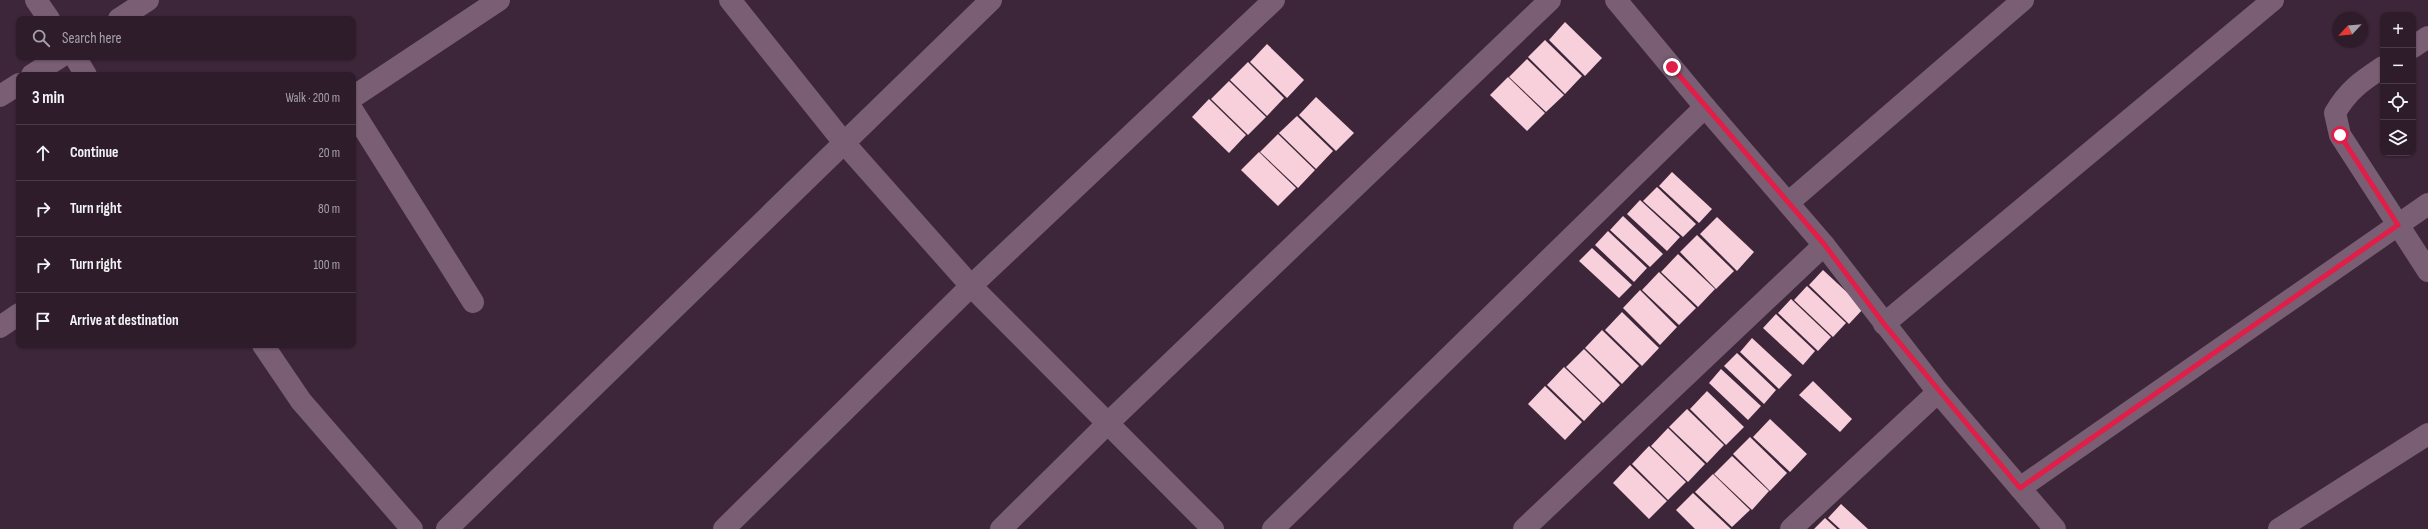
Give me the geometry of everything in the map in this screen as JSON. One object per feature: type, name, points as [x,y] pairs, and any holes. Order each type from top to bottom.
[{"type":"street","points":[[36,0],[47,16]]},
{"type":"street","points":[[124,16],[148,0]]},
{"type":"street","points":[[356,95],[499,0]]},
{"type":"street","points":[[730,0],[845,144],[971,286],[1213,529]]},
{"type":"street","points":[[447,529],[992,0]]},
{"type":"street","points":[[724,529],[971,286],[1274,0]]},
{"type":"street","points":[[1001,529],[1107,424],[1550,0]]},
{"type":"street","points":[[1616,0],[1704,107],[1824,244],[1884,324],[1938,392],[2055,529]]},
{"type":"street","points":[[1788,203],[2023,0]]},
{"type":"street","points":[[1884,324],[2273,0]]},
{"type":"street","points":[[2416,45],[2428,37]]},
{"type":"street","points":[[37,72],[55,60]]},
{"type":"street","points":[[77,60],[84,72]]},
{"type":"street","points":[[2380,69],[2357,84],[2344,96],[2335,113],[2340,135],[2428,271]]},
{"type":"street","points":[[0,96],[16,86]]},
{"type":"street","points":[[1273,529],[1704,107]]},
{"type":"street","points":[[356,116],[473,302]]},
{"type":"street","points":[[2020,488],[2428,204]]},
{"type":"street","points":[[1524,529],[1824,244]]},
{"type":"street","points":[[0,326],[16,316]]},
{"type":"street","points":[[265,348],[301,401],[412,529]]},
{"type":"street","points":[[1791,529],[1938,392]]},
{"type":"street","points":[[2279,529],[2428,434]]},
{"type":"building","points":[[1565,22],[1602,58],[1585,76],[1549,40]]},
{"type":"building","points":[[1545,40],[1582,76],[1565,94],[1528,57]]},
{"type":"building","points":[[1267,44],[1304,80],[1287,98],[1250,62]]},
{"type":"building","points":[[1527,59],[1564,95],[1546,112],[1509,77]]},
{"type":"building","points":[[1248,62],[1284,98],[1267,116],[1230,80]]},
{"type":"building","points":[[1508,77],[1545,113],[1527,131],[1490,95]]},
{"type":"building","points":[[1229,81],[1266,117],[1248,135],[1211,99]]},
{"type":"building","points":[[1316,97],[1354,133],[1336,151],[1299,115]]},
{"type":"building","points":[[1209,99],[1246,135],[1229,153],[1192,117]]},
{"type":"building","points":[[1297,116],[1333,151],[1316,169],[1279,133]]},
{"type":"building","points":[[1278,134],[1315,170],[1298,188],[1260,152]]},
{"type":"building","points":[[1259,152],[1296,188],[1278,206],[1241,170]]},
{"type":"building","points":[[1672,172],[1712,209],[1699,223],[1659,186]]},
{"type":"building","points":[[1657,187],[1696,224],[1683,237],[1643,201]]},
{"type":"building","points":[[1640,200],[1680,237],[1667,251],[1627,214]]},
{"type":"building","points":[[1623,216],[1663,254],[1650,267],[1610,230]]},
{"type":"building","points":[[1717,217],[1754,252],[1737,271],[1700,234]]},
{"type":"building","points":[[1608,231],[1647,268],[1634,282],[1595,245]]},
{"type":"building","points":[[1697,235],[1734,271],[1716,289],[1680,252]]},
{"type":"building","points":[[1592,248],[1632,285],[1619,298],[1579,261]]},
{"type":"building","points":[[1678,254],[1715,289],[1698,307],[1661,272]]},
{"type":"building","points":[[1823,270],[1864,308],[1849,324],[1809,285]]},
{"type":"building","points":[[1659,272],[1696,308],[1679,325],[1642,290]]},
{"type":"building","points":[[1807,286],[1846,323],[1833,337],[1794,300]]},
{"type":"building","points":[[1640,290],[1677,327],[1660,345],[1623,308]]},
{"type":"building","points":[[1791,299],[1831,337],[1818,351],[1778,313]]},
{"type":"building","points":[[1622,312],[1659,348],[1642,366],[1605,330]]},
{"type":"building","points":[[1776,314],[1815,351],[1803,365],[1763,328]]},
{"type":"building","points":[[1602,330],[1639,366],[1622,384],[1585,348]]},
{"type":"building","points":[[1752,338],[1792,375],[1779,389],[1740,352]]},
{"type":"building","points":[[1584,349],[1620,385],[1603,403],[1566,367]]},
{"type":"building","points":[[1737,353],[1776,390],[1764,404],[1724,366]]},
{"type":"building","points":[[1564,367],[1601,403],[1584,421],[1547,385]]},
{"type":"building","points":[[1721,369],[1761,406],[1748,420],[1709,383]]},
{"type":"building","points":[[1813,381],[1852,419],[1840,432],[1799,395]]},
{"type":"building","points":[[1545,386],[1582,422],[1565,440],[1528,404]]},
{"type":"building","points":[[1707,391],[1744,427],[1726,445],[1690,409]]},
{"type":"building","points":[[1687,409],[1724,445],[1707,463],[1669,427]]},
{"type":"building","points":[[1770,419],[1807,454],[1790,472],[1753,437]]},
{"type":"building","points":[[1668,428],[1705,464],[1688,482],[1651,446]]},
{"type":"building","points":[[1750,437],[1787,473],[1770,491],[1733,454]]},
{"type":"building","points":[[1649,446],[1686,482],[1668,500],[1632,464]]},
{"type":"building","points":[[1732,456],[1769,491],[1752,510],[1714,474]]},
{"type":"building","points":[[1630,465],[1667,501],[1649,519],[1613,483]]},
{"type":"building","points":[[1713,474],[1750,510],[1732,527],[1695,492]]},
{"type":"building","points":[[1693,493],[1731,529],[1695,529],[1676,510]]},
{"type":"building","points":[[1841,504],[1868,529],[1840,529],[1828,518]]},
{"type":"building","points":[[1825,518],[1837,529],[1814,529]]},
{"type":"route","points":[[1672,67],[1704,107],[1824,244],[1884,324],[1938,392],[2020,488],[2398,225],[2340,135]]}]
